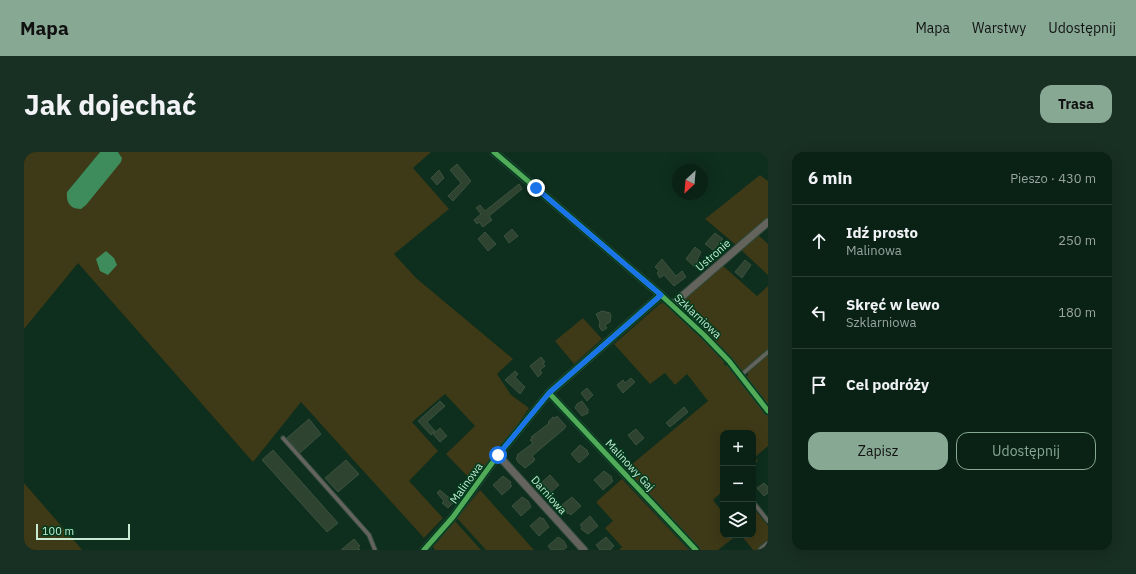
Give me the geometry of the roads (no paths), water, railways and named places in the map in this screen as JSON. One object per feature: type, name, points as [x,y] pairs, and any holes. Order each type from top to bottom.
[{"type":"street","name":"Szklarniowa","points":[[494,152],[672,305],[715,346],[768,411]]},
{"type":"street","name":"Ustronie","points":[[672,305],[768,222]]},
{"type":"street","name":"Malinowa","points":[[424,550],[456,512],[498,455],[549,393],[661,295]]},
{"type":"street","name":"Malinowy Gaj","points":[[549,393],[696,550]]},
{"type":"street","name":"Darniowa","points":[[498,455],[584,550]]},
{"type":"street","points":[[762,550],[768,545]]},
{"type":"lane","points":[[740,376],[768,352]]},
{"type":"lane","points":[[283,438],[369,535],[375,550]]},
{"type":"lane","points":[[756,506],[768,521]]}]
